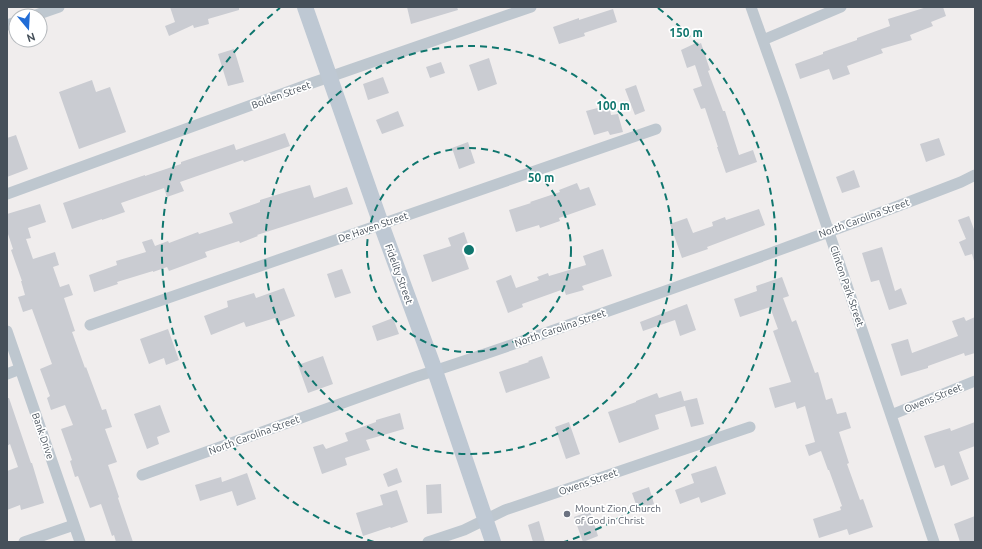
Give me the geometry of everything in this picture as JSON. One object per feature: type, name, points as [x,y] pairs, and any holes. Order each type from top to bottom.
[{"type":"main road","name":"Fidelity Street","points":[[305,7],[381,224],[435,371],[492,542]]},
{"type":"street","points":[[48,11],[59,7]]},
{"type":"street","name":"Bolden Street","points":[[7,194],[330,77],[531,7]]},
{"type":"street","name":"Clinton Park Street","points":[[751,7],[934,542]]},
{"type":"street","points":[[763,40],[841,7]]},
{"type":"street","name":"De Haven Street","points":[[90,325],[656,129]]},
{"type":"street","name":"North Carolina Street","points":[[142,475],[435,371],[684,285],[858,221],[961,182],[975,175]]},
{"type":"street","name":"Bank Drive","points":[[7,331],[80,542]]},
{"type":"street","points":[[7,374],[20,369]]},
{"type":"street","name":"Owens Street","points":[[890,415],[975,381]]},
{"type":"street","name":"Owens Street","points":[[428,542],[464,530],[505,510],[750,427]]},
{"type":"street","points":[[24,542],[74,525]]},
{"type":"building","points":[[170,7],[239,7],[239,10],[208,19],[209,24],[194,28],[193,25],[169,36],[165,26],[175,22]]},
{"type":"building","points":[[407,7],[457,7],[458,10],[411,24]]},
{"type":"building","points":[[927,7],[943,7],[946,16],[931,22],[933,26],[910,35],[912,40],[881,49],[883,53],[847,66],[850,74],[833,80],[829,69],[800,79],[795,64],[890,26],[888,19]]},
{"type":"building","points":[[613,9],[617,22],[584,33],[585,36],[559,44],[553,27]]},
{"type":"building","points":[[698,42],[699,44],[701,43],[710,70],[708,71],[723,111],[725,111],[739,155],[753,150],[757,162],[726,173],[705,108],[701,109],[693,89],[702,86],[695,65],[687,68],[681,50]]},
{"type":"building","points":[[234,49],[244,82],[228,86],[218,54]]},
{"type":"building","points":[[489,58],[497,84],[478,91],[469,65]]},
{"type":"building","points":[[441,62],[445,73],[430,78],[426,67]]},
{"type":"building","points":[[383,77],[389,93],[368,100],[363,84]]},
{"type":"building","points":[[92,80],[96,92],[110,87],[126,132],[79,149],[59,92]]},
{"type":"building","points":[[636,85],[645,111],[635,115],[625,89]]},
{"type":"building","points":[[609,105],[611,115],[618,114],[623,132],[610,135],[608,131],[594,135],[586,111]]},
{"type":"building","points":[[398,111],[404,126],[382,134],[376,120]]},
{"type":"building","points":[[285,133],[290,146],[244,162],[243,160],[180,182],[184,191],[167,197],[164,188],[121,203],[125,212],[72,229],[63,203],[181,164],[181,162],[234,144],[236,150]]},
{"type":"building","points":[[16,135],[28,169],[7,177],[7,138]]},
{"type":"building","points":[[939,138],[945,155],[926,162],[920,144]]},
{"type":"building","points":[[468,142],[475,163],[459,169],[452,148]]},
{"type":"building","points":[[854,170],[860,187],[842,193],[836,177]]},
{"type":"building","points":[[577,183],[580,190],[589,187],[596,205],[559,218],[560,221],[540,228],[539,225],[516,232],[509,210],[560,192],[559,190]]},
{"type":"building","points":[[310,185],[314,198],[347,187],[353,204],[257,235],[258,236],[240,243],[239,241],[205,252],[207,257],[169,271],[167,267],[117,282],[118,284],[94,292],[89,275],[117,265],[116,261],[146,252],[142,242],[152,239],[155,246],[168,241],[169,243],[198,232],[199,234],[233,223],[229,213],[260,202],[260,200]]},
{"type":"building","points":[[40,204],[46,222],[28,228],[31,238],[26,239],[33,259],[55,252],[59,265],[53,267],[60,287],[69,284],[73,295],[64,298],[75,331],[72,332],[102,410],[106,409],[112,427],[105,429],[117,462],[108,465],[133,542],[116,542],[114,535],[112,536],[101,504],[90,508],[78,476],[75,477],[70,461],[72,460],[61,429],[73,425],[65,405],[51,410],[47,398],[50,396],[40,369],[52,364],[32,309],[23,312],[18,297],[25,295],[22,281],[11,250],[13,249],[7,231],[7,214]]},
{"type":"building","points":[[759,209],[765,225],[707,247],[708,249],[682,258],[670,224],[687,218],[693,233],[713,226],[712,222],[725,217],[726,220]]},
{"type":"building","points":[[969,216],[975,232],[975,261],[972,254],[965,256],[959,242],[966,239],[958,220]]},
{"type":"building","points":[[464,232],[470,250],[463,252],[469,269],[432,282],[423,255],[451,246],[448,238]]},
{"type":"building","points":[[882,247],[895,291],[901,288],[907,304],[889,310],[879,280],[871,282],[862,253]]},
{"type":"building","points":[[603,249],[612,276],[582,286],[584,290],[566,295],[564,289],[522,304],[523,307],[508,313],[496,281],[511,275],[516,288],[539,280],[537,277],[548,273],[549,276],[586,265],[583,256]]},
{"type":"building","points":[[342,269],[351,293],[335,298],[327,274]]},
{"type":"building","points":[[782,277],[789,296],[783,298],[792,322],[796,320],[815,373],[818,372],[826,400],[832,398],[837,414],[846,412],[851,428],[839,432],[849,463],[847,464],[860,500],[863,499],[873,527],[849,535],[847,529],[819,538],[813,519],[841,510],[840,507],[842,506],[821,451],[809,456],[805,445],[815,442],[805,406],[797,409],[795,402],[775,408],[769,388],[791,382],[773,331],[778,329],[770,307],[740,317],[734,299],[757,291],[756,286]]},
{"type":"building","points":[[284,288],[295,316],[276,323],[275,318],[246,327],[244,322],[211,335],[204,316],[228,307],[227,301],[254,293],[256,298]]},
{"type":"building","points":[[687,304],[696,330],[680,336],[675,320],[643,331],[640,322]]},
{"type":"building","points":[[964,317],[966,321],[975,317],[975,353],[965,356],[964,353],[928,366],[928,368],[901,376],[891,344],[908,339],[912,353],[958,336],[952,321]]},
{"type":"building","points":[[393,318],[399,334],[377,341],[372,326]]},
{"type":"building","points":[[168,329],[179,360],[166,365],[164,358],[149,364],[140,339]]},
{"type":"building","points":[[323,356],[333,384],[308,393],[298,365]]},
{"type":"building","points":[[542,356],[550,378],[506,393],[499,372]]},
{"type":"building","points":[[681,391],[684,401],[697,398],[704,424],[691,427],[685,406],[655,415],[659,429],[619,443],[608,412],[657,393],[659,398]]},
{"type":"building","points":[[7,398],[9,398],[32,463],[44,503],[21,510],[20,505],[7,510],[7,471],[18,467],[10,444],[7,446]]},
{"type":"building","points":[[160,405],[170,432],[157,437],[159,444],[147,449],[134,414]]},
{"type":"building","points":[[400,413],[404,429],[366,440],[370,450],[345,458],[347,465],[322,474],[313,447],[323,444],[326,449],[348,441],[345,433],[376,422],[376,420]]},
{"type":"building","points":[[569,422],[580,454],[566,459],[555,427]]},
{"type":"building","points":[[975,422],[975,446],[959,452],[969,479],[951,486],[944,465],[935,468],[924,436],[950,428],[951,431]]},
{"type":"building","points":[[716,466],[726,494],[701,503],[699,497],[680,504],[675,490],[694,483],[691,474]]},
{"type":"building","points":[[397,468],[402,482],[388,487],[383,474]]},
{"type":"building","points":[[247,473],[256,499],[237,506],[232,491],[200,501],[195,485],[221,477],[222,482]]},
{"type":"building","points":[[441,484],[442,513],[427,514],[426,485]]},
{"type":"building","points":[[649,487],[654,504],[638,510],[632,493]]},
{"type":"building","points":[[397,490],[408,522],[363,536],[356,513],[383,505],[380,495]]},
{"type":"building","points":[[590,511],[598,536],[583,542],[574,517]]},
{"type":"building","points":[[975,516],[975,542],[960,542],[954,524]]},
{"type":"building","points":[[539,521],[545,542],[533,542],[528,525]]},
{"type":"place","name":"Mount Zion Church of God in Christ","points":[[567,514]]}]
